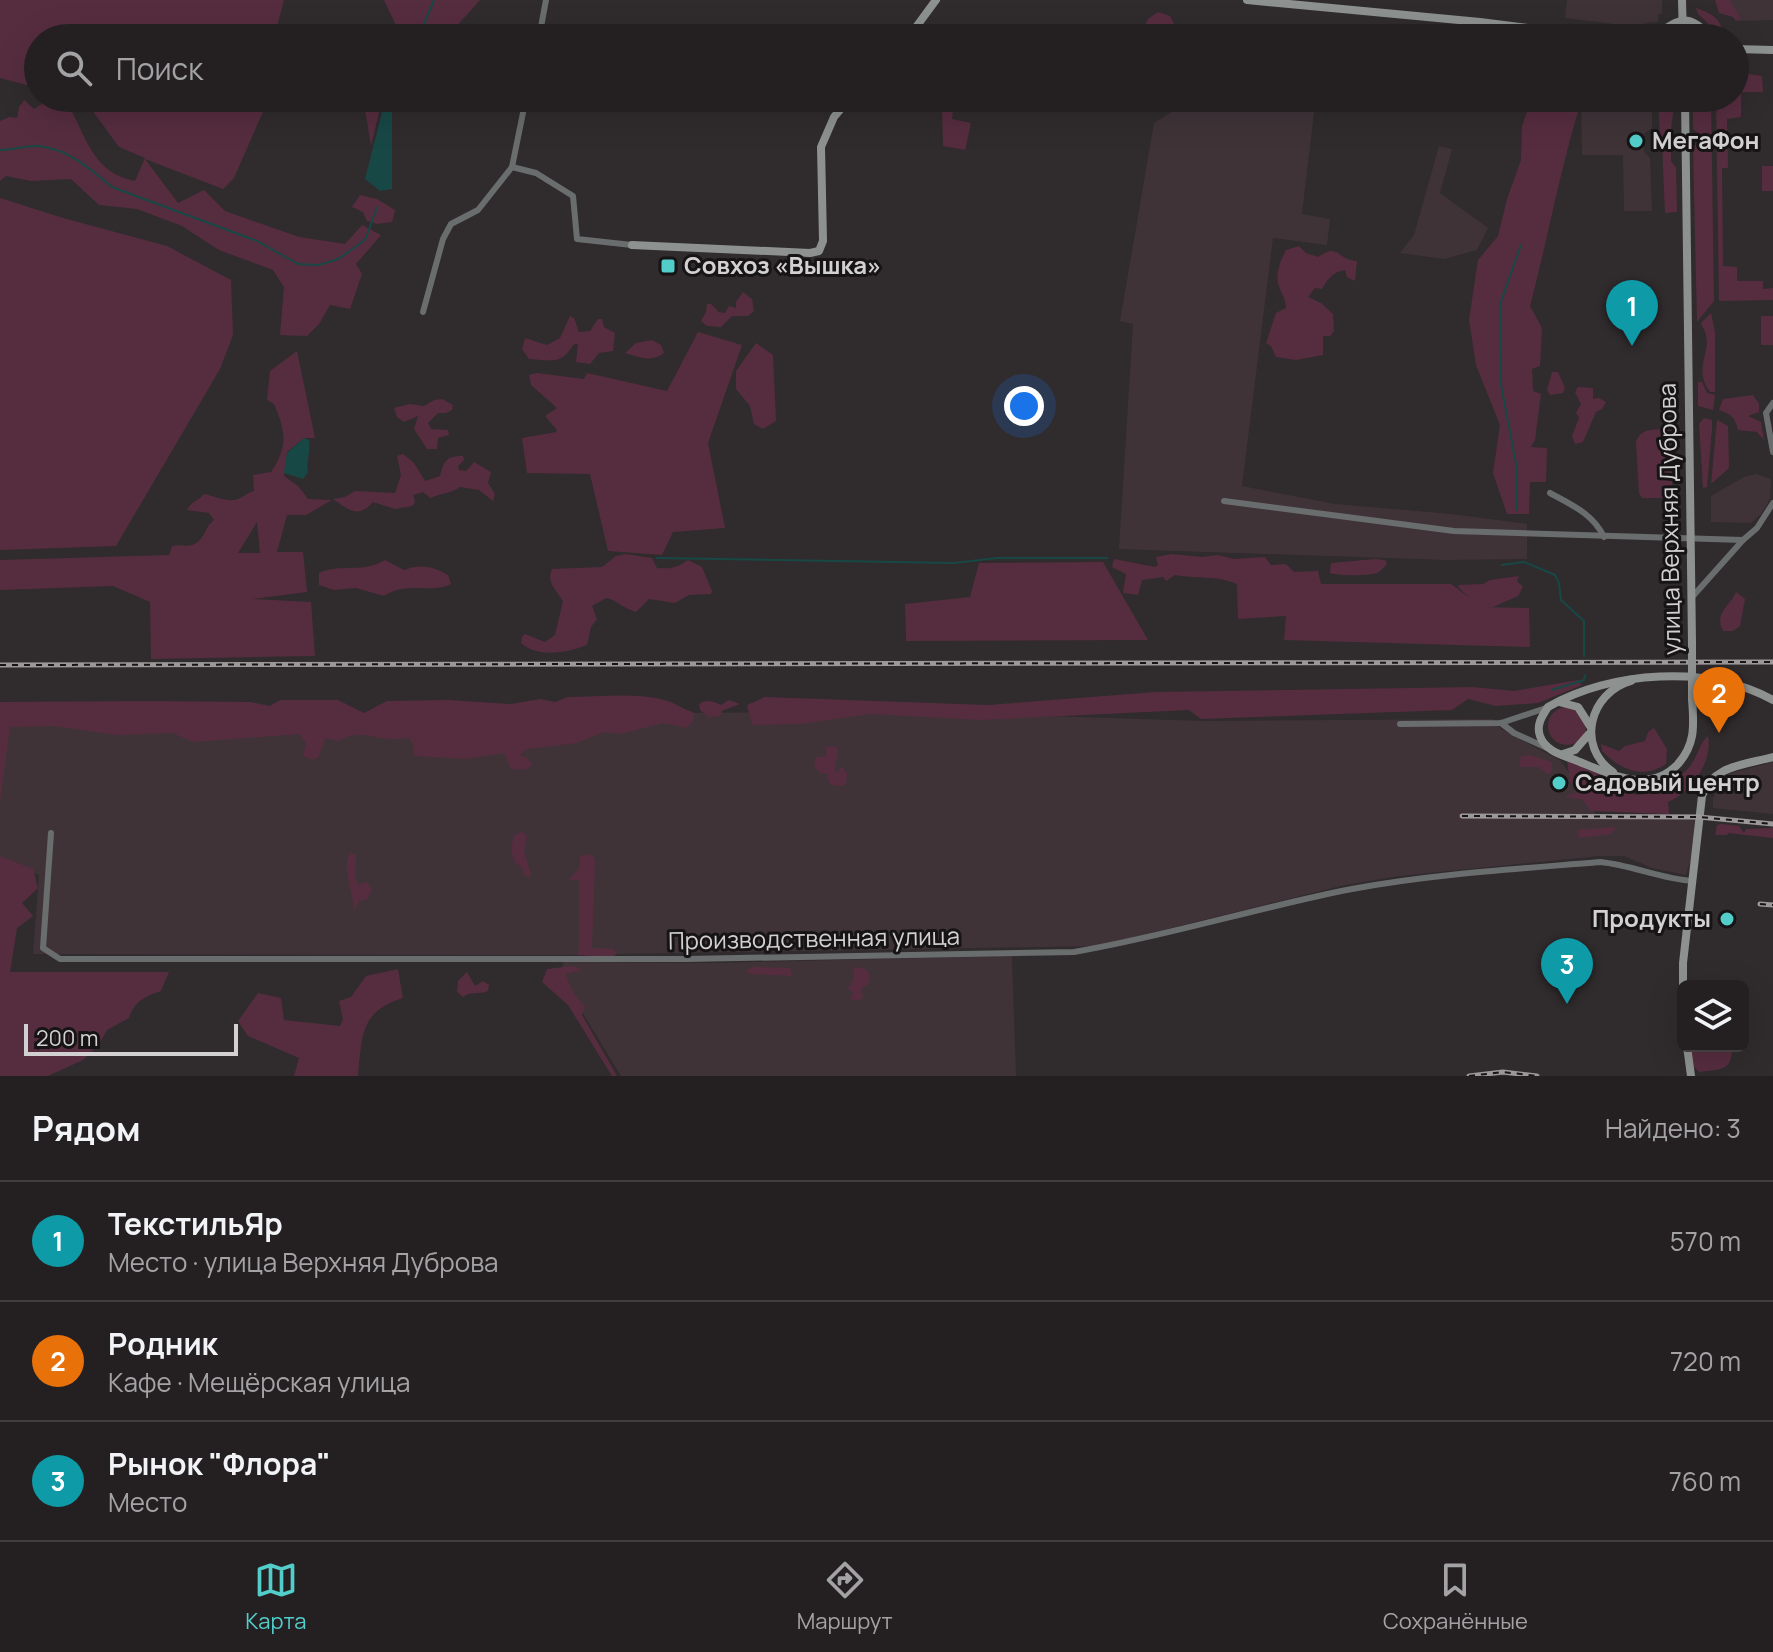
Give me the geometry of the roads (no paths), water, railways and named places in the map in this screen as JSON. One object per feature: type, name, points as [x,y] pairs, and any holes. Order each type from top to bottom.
[{"type":"main road","points":[[918,24],[936,0]]},
{"type":"main road","points":[[1247,0],[1496,24]]},
{"type":"main road","points":[[1682,2],[1682,24]]},
{"type":"main road","points":[[1671,24],[1679,14],[1682,2]]},
{"type":"main road","points":[[1682,2],[1700,24]]},
{"type":"main road","points":[[1676,24],[1682,20]]},
{"type":"main road","points":[[1682,20],[1690,24]]},
{"type":"main road","points":[[1749,49],[1773,50]]},
{"type":"main road","points":[[632,245],[819,251],[823,241],[821,147],[838,112]]},
{"type":"main road","name":"улица Верхняя Дуброва","points":[[1629,779],[1643,781],[1659,778],[1674,768],[1684,757],[1693,733],[1685,112]]},
{"type":"main road","points":[[1629,779],[1598,760],[1590,730],[1597,705],[1609,692],[1624,683],[1647,677]]},
{"type":"main road","points":[[1629,779],[1548,748],[1540,738],[1539,727],[1548,707],[1621,679],[1647,677],[1733,684],[1773,700]]},
{"type":"main road","points":[[1558,701],[1578,707],[1590,730]]},
{"type":"main road","points":[[1562,754],[1575,750],[1590,730]]},
{"type":"main road","points":[[1683,980],[1702,796],[1707,782],[1723,771],[1773,757]]},
{"type":"main road","points":[[1688,1052],[1691,1076]]},
{"type":"street","points":[[542,24],[546,0]]},
{"type":"street","points":[[423,312],[443,239],[451,224],[478,210],[512,167],[523,112]]},
{"type":"street","points":[[512,167],[536,173],[573,196],[577,239],[632,245]]},
{"type":"street","points":[[1772,403],[1766,413],[1773,452]]},
{"type":"street","points":[[1550,493],[1597,523],[1604,537]]},
{"type":"street","points":[[1224,501],[1454,531],[1743,540]]},
{"type":"street","points":[[1693,596],[1757,528],[1773,503]]},
{"type":"street","points":[[1400,724],[1501,723],[1548,707]]},
{"type":"street","points":[[1501,723],[1514,733],[1548,748]]},
{"type":"street","name":"Производственная улица","points":[[51,833],[43,948],[60,959],[694,959],[1074,952],[1134,942],[1351,890],[1448,874],[1600,862],[1622,864],[1670,879],[1693,881]]},
{"type":"water","points":[[382,112],[392,112],[392,189],[380,191],[365,179]]},
{"type":"water","points":[[304,438],[309,440],[309,448],[308,472],[303,479],[284,473],[287,453]]},
{"type":"waterway","points":[[424,24],[434,0]]},
{"type":"waterway","points":[[0,150],[34,146],[60,151],[112,187],[257,241],[298,264],[319,265],[338,259],[361,243],[366,238],[377,207]]},
{"type":"waterway","points":[[1517,510],[1517,469],[1501,385],[1500,304],[1521,245]]},
{"type":"waterway","points":[[657,558],[954,563],[997,558],[1107,558]]},
{"type":"waterway","points":[[1502,565],[1524,562],[1555,575],[1561,600],[1584,621],[1584,656]]},
{"type":"waterway","points":[[1552,690],[1584,680],[1585,675]]},
{"type":"railway","points":[[0,665],[1773,662]]},
{"type":"railway","points":[[1462,816],[1699,817],[1773,824]]},
{"type":"railway","points":[[1760,904],[1773,905]]},
{"type":"railway","points":[[1469,1076],[1503,1072],[1537,1076]]},
{"type":"place","name":"МегаФон","points":[[1636,141]]},
{"type":"place","name":"Совхоз «Вышка»","points":[[668,266]]},
{"type":"place","name":"ТекстильЯр","points":[[1632,346]]},
{"type":"place","name":"Родник","points":[[1719,733]]},
{"type":"place","name":"Садовый центр","points":[[1559,783]]},
{"type":"place","name":"Продукты","points":[[1727,919]]},
{"type":"place","name":"Рынок \"Флора\"","points":[[1567,1004]]}]
